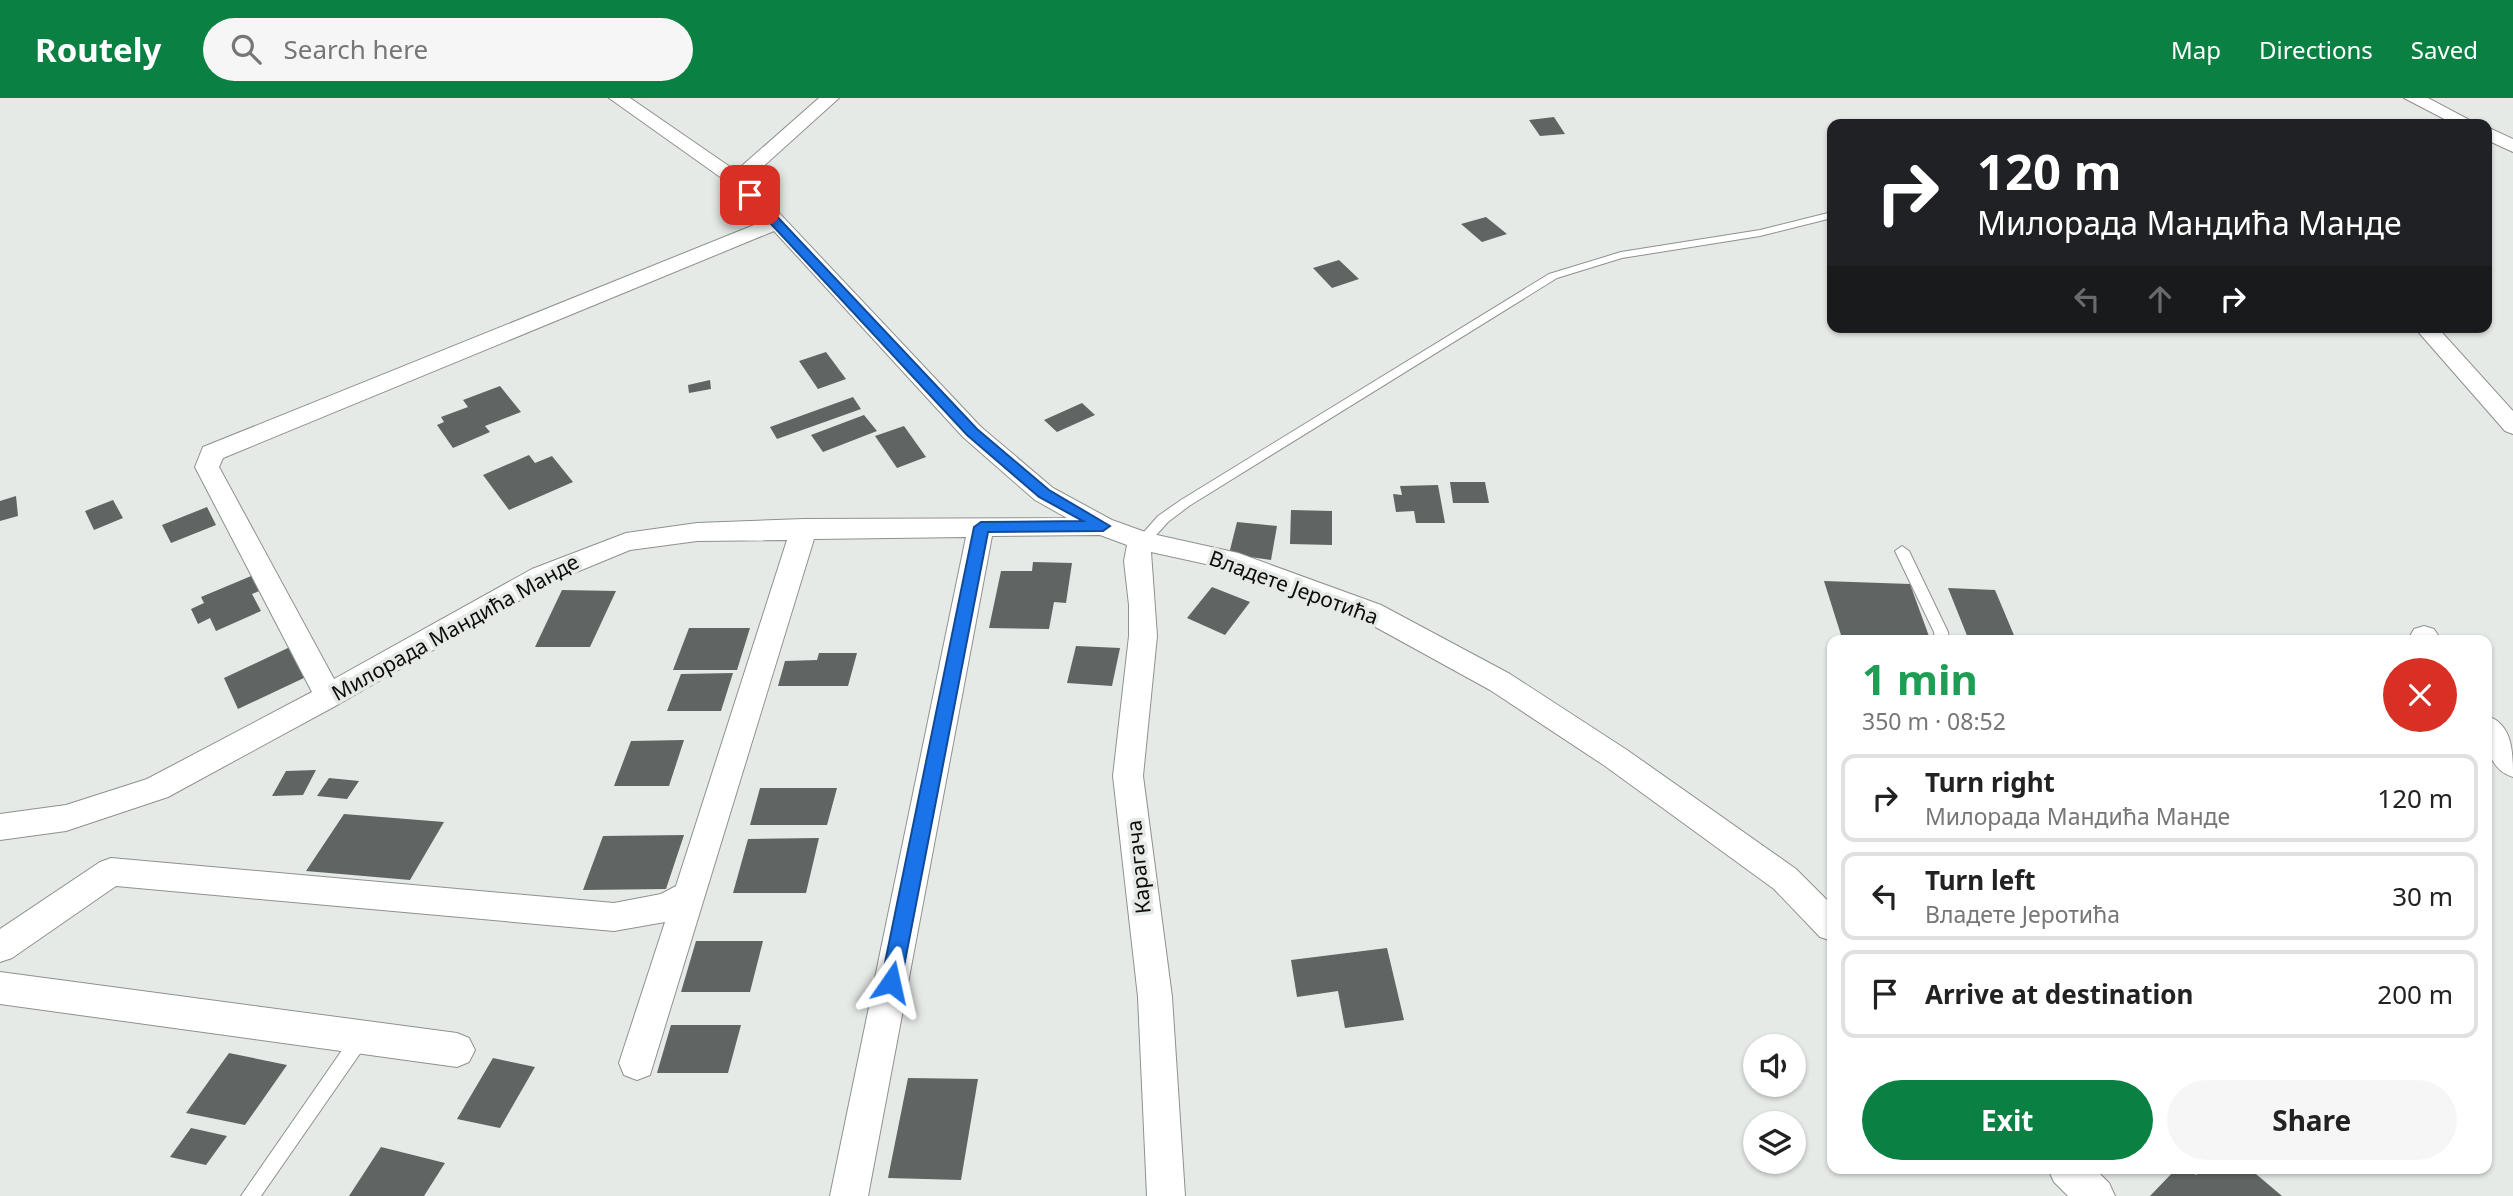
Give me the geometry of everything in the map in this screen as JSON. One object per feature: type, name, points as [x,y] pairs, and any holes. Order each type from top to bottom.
[{"type":"street","name":"Владете Јеротића","points":[[618,98],[737,180],[972,432],[1044,494],[1103,526],[1143,541],[1229,560],[1371,612],[1500,682],[1616,758],[1785,879],[1827,922]]},
{"type":"street","points":[[737,180],[830,98]]},
{"type":"street","points":[[2413,98],[2457,119]]},
{"type":"street","points":[[2492,136],[2513,146]]},
{"type":"street","points":[[329,696],[207,467],[212,453],[776,223]]},
{"type":"street","points":[[2430,333],[2513,426]]},
{"type":"street","name":"Милорада Мандића Манде","points":[[0,827],[66,818],[157,788],[329,696],[541,576],[626,542],[661,536],[804,528],[1103,526]]},
{"type":"street","points":[[849,1196],[981,527]]},
{"type":"street","points":[[637,1063],[804,528]]},
{"type":"street","name":"Карагача","points":[[1143,541],[1137,561],[1143,605],[1143,636],[1128,776],[1155,997],[1166,1196]]},
{"type":"street","points":[[2492,734],[2513,765]]},
{"type":"street","points":[[0,947],[111,872],[614,917],[667,907],[689,895]]},
{"type":"street","points":[[0,988],[457,1050]]},
{"type":"street","points":[[2072,1174],[2096,1196]]},
{"type":"lane","points":[[1143,541],[1163,519],[1185,503],[1553,276],[1620,254],[1760,233],[1827,216]]},
{"type":"lane","points":[[1902,551],[1941,635]]},
{"type":"lane","points":[[250,1196],[362,1036]]},
{"type":"building","points":[[1554,117],[1565,134],[1540,136],[1529,120]]},
{"type":"building","points":[[1486,217],[1507,234],[1482,242],[1461,224]]},
{"type":"building","points":[[1339,260],[1359,279],[1332,288],[1313,268]]},
{"type":"building","points":[[826,352],[846,379],[818,389],[799,361]]},
{"type":"building","points":[[710,380],[711,389],[689,393],[688,385]]},
{"type":"building","points":[[500,386],[521,412],[485,426],[490,432],[453,448],[437,425],[444,422],[441,417],[468,407],[463,400]]},
{"type":"building","points":[[853,397],[861,409],[777,439],[770,427]]},
{"type":"building","points":[[1082,403],[1095,415],[1057,432],[1044,420]]},
{"type":"building","points":[[864,415],[877,431],[823,452],[811,435]]},
{"type":"building","points":[[904,426],[926,457],[897,468],[875,436]]},
{"type":"building","points":[[529,455],[535,463],[552,456],[573,482],[509,510],[483,475]]},
{"type":"building","points":[[1450,482],[1485,482],[1489,503],[1453,503]]},
{"type":"building","points":[[1438,485],[1445,523],[1416,523],[1414,511],[1396,512],[1393,494],[1402,495],[1400,486]]},
{"type":"building","points":[[16,496],[18,516],[0,521],[0,501]]},
{"type":"building","points":[[113,500],[123,518],[94,530],[85,511]]},
{"type":"building","points":[[207,507],[216,525],[171,543],[162,525]]},
{"type":"building","points":[[1291,510],[1332,511],[1332,545],[1290,544]]},
{"type":"building","points":[[1237,522],[1277,526],[1271,560],[1229,554]]},
{"type":"building","points":[[1033,562],[1072,563],[1066,603],[1054,602],[1049,629],[989,628],[1001,571],[1032,571]]},
{"type":"building","points":[[256,574],[264,589],[252,594],[261,611],[216,631],[210,618],[198,624],[191,609],[204,603],[201,597]]},
{"type":"building","points":[[1824,581],[1910,584],[1929,635],[1841,635]]},
{"type":"building","points":[[1212,587],[1250,602],[1225,635],[1187,618]]},
{"type":"building","points":[[1948,588],[1995,590],[2014,635],[1967,635]]},
{"type":"building","points":[[562,590],[616,591],[590,647],[535,647]]},
{"type":"building","points":[[689,628],[750,628],[737,670],[673,670]]},
{"type":"building","points":[[1076,646],[1120,648],[1112,686],[1067,683]]},
{"type":"building","points":[[290,647],[306,677],[238,709],[224,678]]},
{"type":"building","points":[[819,653],[857,653],[848,686],[778,686],[785,661],[817,660]]},
{"type":"building","points":[[733,673],[721,711],[667,711],[681,674]]},
{"type":"building","points":[[684,740],[669,786],[614,786],[631,741]]},
{"type":"building","points":[[316,770],[303,795],[272,796],[286,771]]},
{"type":"building","points":[[329,778],[359,781],[347,799],[317,796]]},
{"type":"building","points":[[760,788],[837,788],[827,825],[750,825]]},
{"type":"building","points":[[344,814],[444,822],[410,880],[306,871]]},
{"type":"building","points":[[684,835],[666,889],[583,890],[603,836]]},
{"type":"building","points":[[819,838],[806,893],[733,893],[748,839]]},
{"type":"building","points":[[696,941],[763,941],[750,992],[681,992]]},
{"type":"building","points":[[1387,948],[1404,1020],[1345,1028],[1338,991],[1297,997],[1291,960]]},
{"type":"building","points":[[671,1025],[741,1025],[728,1073],[657,1073]]},
{"type":"building","points":[[229,1053],[287,1065],[245,1125],[186,1113]]},
{"type":"building","points":[[493,1058],[535,1067],[500,1128],[457,1119]]},
{"type":"building","points":[[908,1078],[978,1079],[961,1180],[888,1178]]},
{"type":"building","points":[[191,1128],[227,1136],[206,1165],[170,1157]]},
{"type":"building","points":[[381,1147],[445,1163],[424,1196],[349,1196]]},
{"type":"building","points":[[2171,1174],[2256,1174],[2282,1196],[2150,1196]]},
{"type":"route","points":[[750,195],[972,432],[1044,494],[1103,526],[981,527],[891,982]]}]
